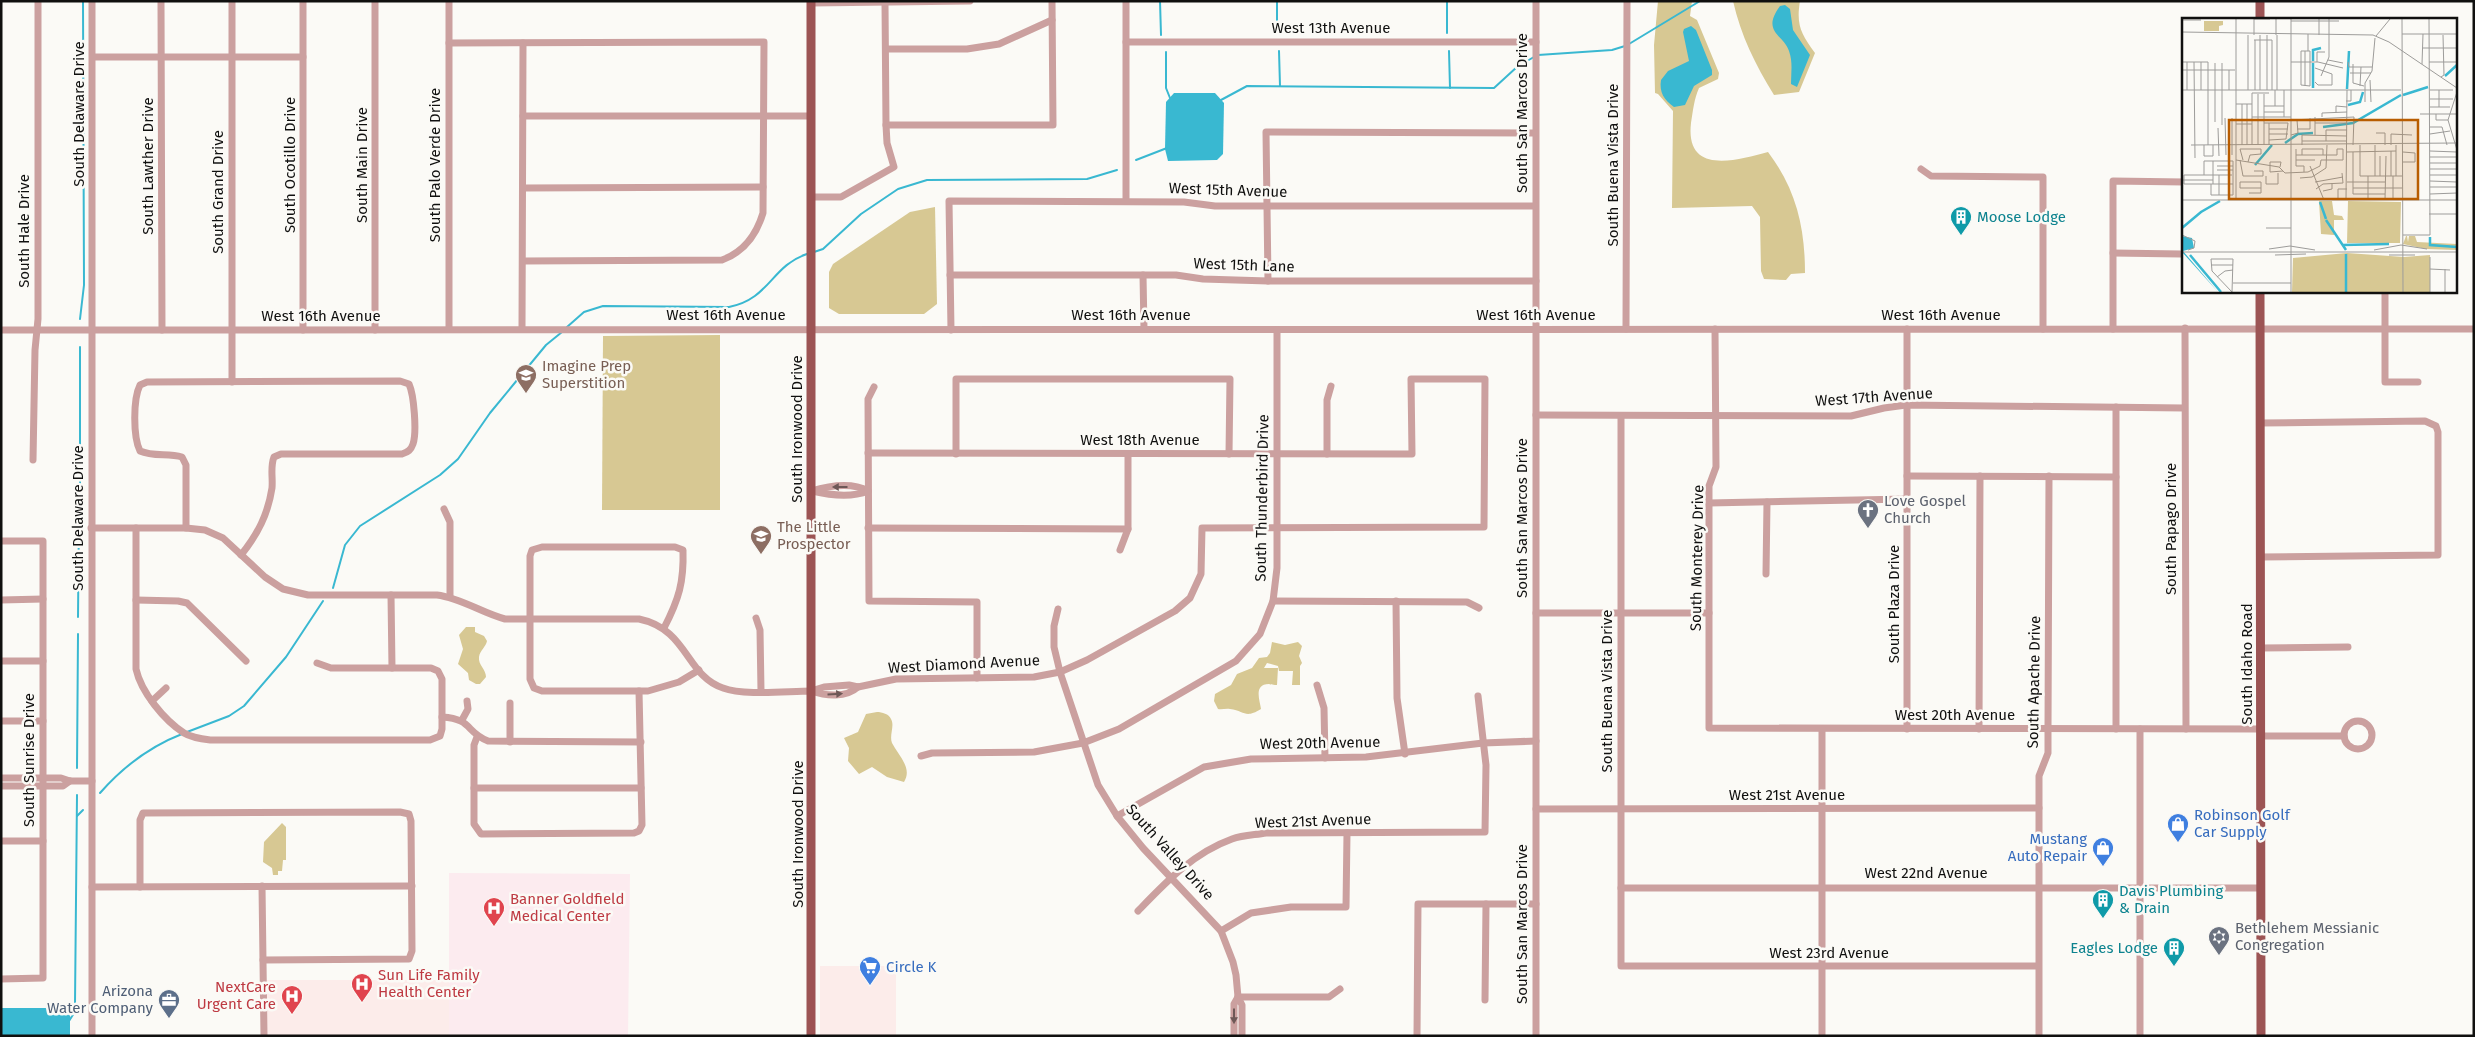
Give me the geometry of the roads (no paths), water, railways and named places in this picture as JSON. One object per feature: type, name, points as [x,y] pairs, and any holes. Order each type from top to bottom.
[{"type":"main road","points":[[2260,1],[2260,18]]},
{"type":"main road","name":"South Ironwood Drive","points":[[811,2],[811,1036]]},
{"type":"main road","name":"South Idaho Road","points":[[2260,292],[2261,1036]]},
{"type":"street","name":"South Hale Drive","points":[[33,460],[37,330],[38,1]]},
{"type":"street","name":"South Delaware Drive","points":[[92,1],[92,1036]]},
{"type":"street","name":"South Lawther Drive","points":[[161,1],[162,330]]},
{"type":"street","name":"South Grand Drive","points":[[232,1],[232,382]]},
{"type":"street","name":"South Ocotillo Drive","points":[[303,1],[303,330]]},
{"type":"street","name":"South Main Drive","points":[[375,1],[376,330]]},
{"type":"street","name":"South Palo Verde Drive","points":[[449,1],[449,329]]},
{"type":"street","points":[[811,2],[970,1]]},
{"type":"street","points":[[886,125],[1053,124],[1052,1]]},
{"type":"street","points":[[1126,1],[1126,201]]},
{"type":"street","name":"South San Marcos Drive","points":[[1536,1],[1536,1036]]},
{"type":"street","name":"South Buena Vista Drive","points":[[1626,329],[1627,1]]},
{"type":"street","points":[[811,197],[841,197],[894,167],[887,143],[886,125],[886,3]]},
{"type":"street","points":[[886,49],[967,49],[999,44],[1052,20]]},
{"type":"street","points":[[449,43],[764,42],[763,214],[758,230],[744,247],[734,256],[722,260],[523,261]]},
{"type":"street","name":"West 13th Avenue","points":[[1126,42],[1536,42]]},
{"type":"street","points":[[522,329],[523,43]]},
{"type":"street","points":[[92,57],[304,57]]},
{"type":"street","points":[[523,116],[811,116]]},
{"type":"street","points":[[1268,281],[1266,132],[1535,133]]},
{"type":"street","points":[[1921,169],[1931,176],[2043,177],[2043,329]]},
{"type":"street","points":[[2113,329],[2113,181],[2182,182]]},
{"type":"street","points":[[523,188],[763,188]]},
{"type":"street","name":"West 15th Avenue","points":[[950,275],[949,201],[1184,202],[1215,206],[1535,206]]},
{"type":"street","points":[[2113,253],[2181,254]]},
{"type":"street","points":[[950,275],[951,330]]},
{"type":"street","name":"West 15th Lane","points":[[950,275],[1176,275],[1203,280],[1268,281],[1536,281]]},
{"type":"street","points":[[1143,275],[1144,329]]},
{"type":"street","points":[[2385,292],[2384,382],[2418,382]]},
{"type":"street","name":"South Plaza Drive","points":[[1907,328],[1907,729]]},
{"type":"street","name":"South Papago Drive","points":[[2185,328],[2186,729]]},
{"type":"street","name":"South Monterey Drive","points":[[1709,728],[1709,486],[1716,467],[1715,329]]},
{"type":"street","name":"West 16th Avenue","points":[[1,330],[2474,329]]},
{"type":"street","name":"South Thunderbird Drive","points":[[921,756],[932,753],[1034,752],[1083,743],[1119,729],[1236,661],[1260,634],[1273,601],[1277,568],[1276,330]]},
{"type":"street","points":[[956,454],[956,379],[1230,379],[1230,454]]},
{"type":"street","name":"West 18th Avenue","points":[[868,454],[1412,454],[1411,379],[1485,379],[1484,527],[1277,528]]},
{"type":"street","points":[[186,528],[186,464],[182,457],[147,454],[140,451],[136,443],[136,392],[140,384],[147,382],[400,381],[409,384],[413,392],[414,443],[410,451],[402,454],[281,454],[274,457],[272,486],[266,513],[256,535],[241,554]]},
{"type":"street","points":[[1327,454],[1327,400],[1331,386]]},
{"type":"street","points":[[874,387],[868,399],[869,602],[978,602],[978,678]]},
{"type":"street","name":"West 17th Avenue","points":[[1536,416],[1851,416],[1906,405],[2184,408]]},
{"type":"street","points":[[2116,407],[2116,729]]},
{"type":"street","name":"South Buena Vista Drive","points":[[1620,966],[1621,417]]},
{"type":"street","points":[[2260,423],[2425,421],[2436,426],[2438,432],[2438,555],[2260,557]]},
{"type":"street","points":[[1120,550],[1128,529],[1128,454]]},
{"type":"street","points":[[1907,476],[2116,476]]},
{"type":"street","points":[[1979,729],[1980,476]]},
{"type":"street","name":"South Apache Drive","points":[[2039,1036],[2039,776],[2048,753],[2048,476]]},
{"type":"street","points":[[811,491],[826,486],[860,486],[868,491]]},
{"type":"street","points":[[1709,503],[1908,499]]},
{"type":"street","points":[[1766,502],[1766,574]]},
{"type":"street","points":[[444,510],[450,522],[450,597]]},
{"type":"street","points":[[92,528],[186,528],[205,530],[223,538],[265,577],[283,589],[308,595],[450,597],[487,614],[506,619],[530,620],[639,619],[653,622],[664,628],[680,596],[683,581],[683,550],[675,547],[542,547],[532,550],[530,556],[530,620],[530,679],[534,688],[542,691],[639,691],[678,682],[699,670]]},
{"type":"street","points":[[136,528],[136,669],[143,691],[184,733],[211,740],[430,740],[440,736],[442,729],[442,680],[438,671],[431,668],[331,668],[318,663]]},
{"type":"street","points":[[868,528],[1128,529]]},
{"type":"street","name":"West Diamond Avenue","points":[[664,628],[676,638],[699,670],[710,681],[722,688],[735,691],[811,691],[824,687],[848,685],[858,687],[896,679],[1034,677],[1060,672],[1087,660],[1175,610],[1190,598],[1201,574],[1202,528],[1277,528]]},
{"type":"street","name":"South Sunrise Drive","points":[[1,541],[43,541],[43,978],[1,978]]},
{"type":"street","points":[[391,595],[392,668]]},
{"type":"street","points":[[1,600],[43,599]]},
{"type":"street","points":[[136,600],[187,603],[246,661]]},
{"type":"street","points":[[1273,601],[1467,602],[1479,608]]},
{"type":"street","points":[[1396,601],[1397,698],[1405,754]]},
{"type":"street","name":"South Valley Drive","points":[[1058,609],[1054,626],[1054,647],[1060,672],[1098,785],[1117,816],[1170,878],[1221,931],[1234,962],[1238,997],[1242,1005],[1242,1036]]},
{"type":"street","points":[[1536,613],[1709,613]]},
{"type":"street","points":[[756,618],[760,630],[761,691]]},
{"type":"street","points":[[2260,648],[2348,647]]},
{"type":"street","points":[[1,661],[43,661]]},
{"type":"street","points":[[1317,686],[1324,708],[1325,758]]},
{"type":"street","points":[[152,701],[166,688]]},
{"type":"street","points":[[477,737],[474,745],[474,788],[476,830],[481,834],[634,833],[639,831],[642,825],[639,691]]},
{"type":"street","points":[[1478,696],[1483,743]]},
{"type":"street","points":[[462,720],[468,709],[467,701]]},
{"type":"street","points":[[510,703],[510,742]]},
{"type":"street","points":[[442,717],[462,720],[477,737],[488,741],[640,742]]},
{"type":"street","points":[[1,722],[43,721]]},
{"type":"street","points":[[2358,721],[2367,724],[2372,732],[2370,741],[2360,749],[2347,744],[2344,736],[2346,727],[2358,721]]},
{"type":"street","name":"West 20th Avenue","points":[[1709,728],[2186,729],[2344,736]]},
{"type":"street","points":[[1822,729],[1822,1036]]},
{"type":"street","points":[[2140,729],[2140,1036]]},
{"type":"street","name":"West 20th Avenue","points":[[1117,816],[1204,767],[1251,759],[1405,754],[1483,743],[1536,741]]},
{"type":"street","name":"West 21st Avenue","points":[[1138,912],[1170,878],[1199,854],[1233,839],[1266,833],[1485,832],[1486,765],[1483,743]]},
{"type":"street","points":[[1,778],[62,778],[92,785]]},
{"type":"street","points":[[1,786],[63,786],[70,781]]},
{"type":"street","points":[[474,788],[641,788]]},
{"type":"street","name":"West 21st Avenue","points":[[1536,809],[2039,808]]},
{"type":"street","points":[[140,887],[140,820],[142,813],[400,812],[409,814],[411,821],[412,886],[412,951],[409,959],[263,960]]},
{"type":"street","points":[[1221,931],[1251,913],[1291,907],[1346,907],[1347,833]]},
{"type":"street","points":[[1,842],[43,841]]},
{"type":"street","points":[[262,886],[264,1036]]},
{"type":"street","points":[[92,887],[412,886]]},
{"type":"street","name":"West 22nd Avenue","points":[[1621,888],[2260,888]]},
{"type":"street","points":[[1418,1036],[1418,904],[1536,904]]},
{"type":"street","points":[[1485,1000],[1486,904]]},
{"type":"street","name":"West 23rd Avenue","points":[[1620,966],[2038,966]]},
{"type":"street","points":[[1238,997],[1329,997],[1340,989]]},
{"type":"street","name":"South Valley Drive","points":[[1234,1036],[1234,1004],[1238,997]]},
{"type":"water","points":[[1785,5],[1790,9],[1793,30],[1810,55],[1797,87],[1791,84],[1789,51],[1773,27],[1775,15],[1780,6]]},
{"type":"water","points":[[1691,26],[1696,30],[1712,70],[1712,75],[1694,86],[1685,105],[1674,107],[1667,102],[1663,95],[1661,80],[1668,71],[1689,61],[1683,32],[1684,29]]},
{"type":"water","points":[[1174,93],[1215,93],[1224,103],[1223,154],[1217,160],[1168,161],[1165,149],[1166,102]]},
{"type":"water","points":[[1,1008],[70,1008],[70,1036],[1,1036]]},
{"type":"waterway","points":[[80,319],[84,285],[83,1]]},
{"type":"waterway","points":[[1160,1],[1161,35]]},
{"type":"waterway","points":[[1277,1],[1277,33]]},
{"type":"waterway","points":[[1447,1],[1447,33]]},
{"type":"waterway","points":[[1629,44],[1700,1]]},
{"type":"waterway","points":[[1538,55],[1612,50],[1625,46]]},
{"type":"waterway","points":[[1279,51],[1280,86]]},
{"type":"waterway","points":[[1449,51],[1450,88]]},
{"type":"waterway","points":[[1166,52],[1166,88],[1170,98]]},
{"type":"waterway","points":[[1221,100],[1247,86],[1494,88],[1518,66],[1534,57]]},
{"type":"waterway","points":[[1136,160],[1167,148]]},
{"type":"waterway","points":[[814,252],[823,249],[861,214],[898,189],[927,180],[1087,179],[1117,170]]},
{"type":"waterway","points":[[567,327],[584,312],[603,306],[729,307],[743,303],[762,290],[785,266],[807,254]]},
{"type":"waterway","points":[[333,588],[345,545],[360,526],[440,475],[458,459],[490,413],[546,345],[562,332]]},
{"type":"waterway","points":[[80,347],[80,501]]},
{"type":"waterway","points":[[78,617],[79,511]]},
{"type":"waterway","points":[[187,732],[229,716],[244,706],[286,657],[323,601]]},
{"type":"waterway","points":[[77,768],[78,634]]},
{"type":"waterway","points":[[100,793],[118,775],[148,751],[182,734]]},
{"type":"waterway","points":[[69,1021],[74,1013],[75,1003],[77,795]]},
{"type":"waterway","points":[[77,816],[83,810]]},
{"type":"place","name":"Moose Lodge","points":[[1961,236]]},
{"type":"place","name":"Imagine Prep Superstition","points":[[526,394]]},
{"type":"place","name":"Love Gospel Church","points":[[1868,529]]},
{"type":"place","name":"The Little Prospector","points":[[761,555]]},
{"type":"place","name":"Robinson Golf Car Supply","points":[[2178,843]]},
{"type":"place","name":"Mustang Auto Repair","points":[[2103,867]]},
{"type":"place","name":"Davis Plumbing & Drain","points":[[2103,919]]},
{"type":"place","name":"Banner Goldfield Medical Center","points":[[494,927]]},
{"type":"place","name":"Bethlehem Messianic Congregation","points":[[2219,956]]},
{"type":"place","name":"Eagles Lodge","points":[[2174,967]]},
{"type":"place","name":"Circle K","points":[[870,986]]},
{"type":"place","name":"Sun Life Family Health Center","points":[[362,1003]]},
{"type":"place","name":"NextCare Urgent Care","points":[[292,1015]]},
{"type":"place","name":"Arizona Water Company","points":[[169,1019]]}]
